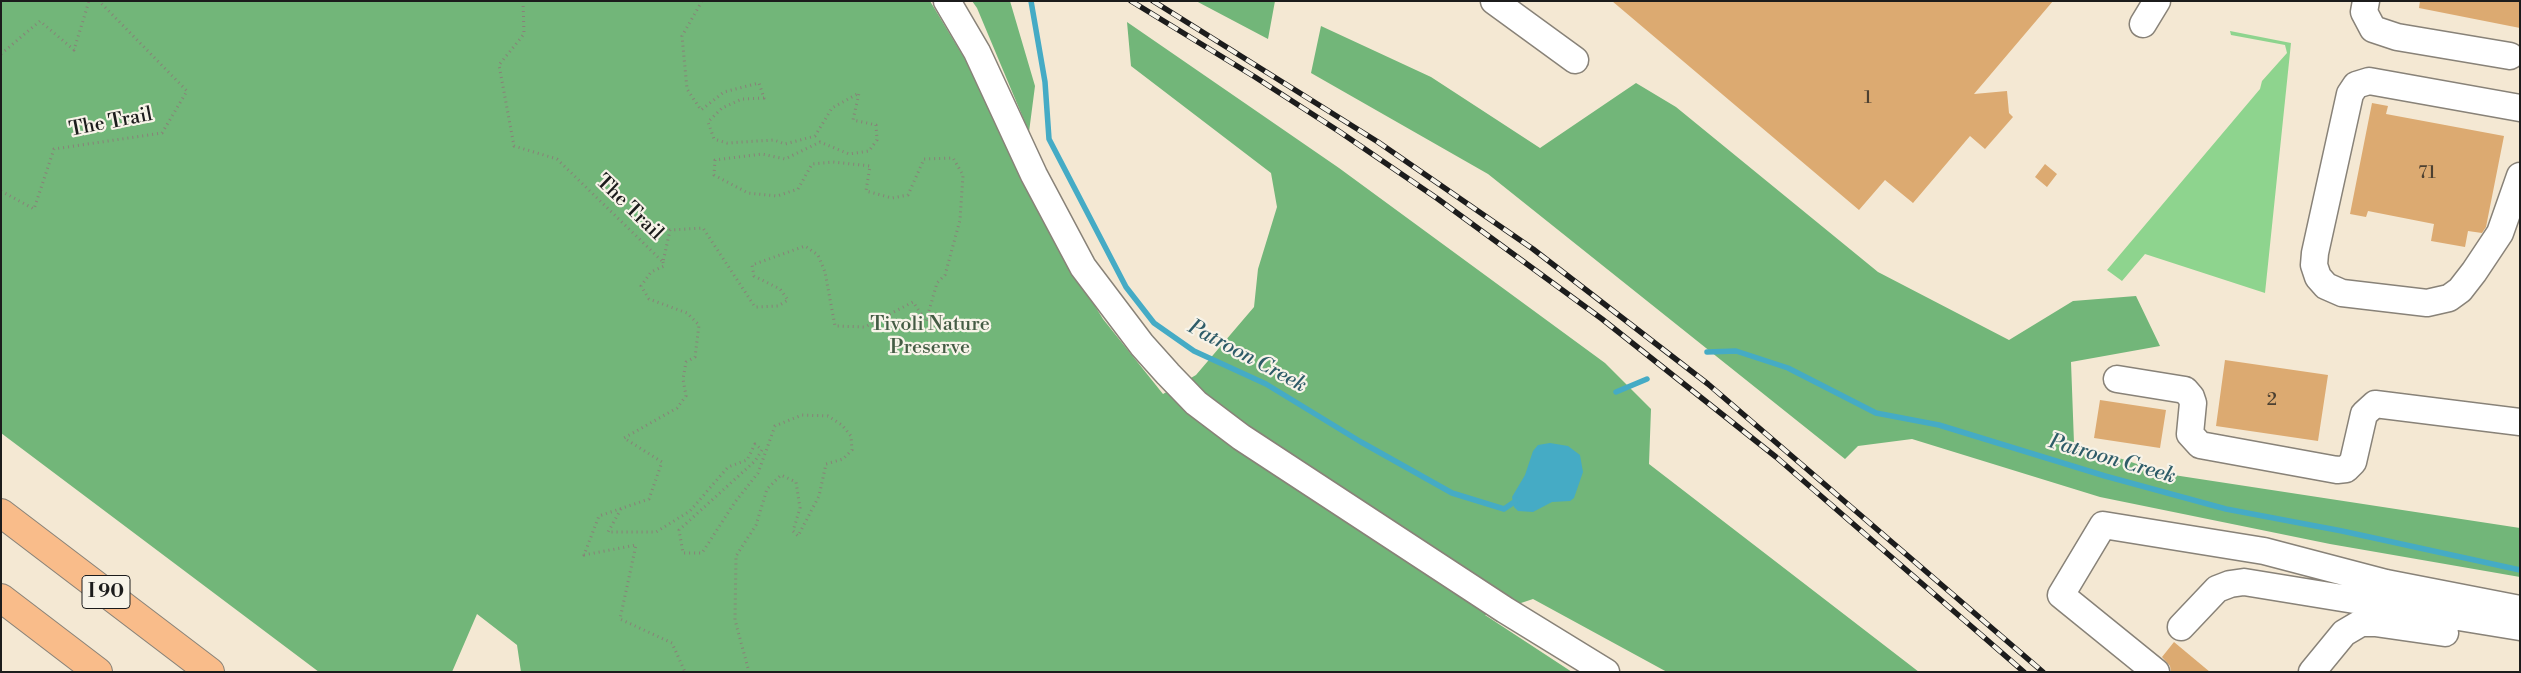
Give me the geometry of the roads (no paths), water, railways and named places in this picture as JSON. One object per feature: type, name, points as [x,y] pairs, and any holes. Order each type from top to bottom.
[{"type":"highway","name":"I 90","points":[[1,513],[210,672]]},
{"type":"highway","points":[[1,598],[98,672]]},
{"type":"street","points":[[947,1],[977,52],[1034,175],[1083,267],[1142,345],[1179,386],[1196,403],[1248,442],[1505,610],[1606,672]]},
{"type":"street","points":[[1494,1],[1575,60]]},
{"type":"street","points":[[2143,24],[2157,1]]},
{"type":"street","points":[[2366,1],[2364,12],[2373,29],[2397,37],[2510,56]]},
{"type":"street","points":[[2520,108],[2369,81],[2360,82],[2354,87],[2350,94],[2315,253],[2314,265],[2322,282],[2331,289],[2342,293],[2431,303],[2449,298],[2460,290],[2500,233],[2520,176]]},
{"type":"street","points":[[2116,379],[2185,390],[2193,403],[2190,434],[2200,445],[2340,470],[2349,467],[2355,460],[2364,414],[2370,407],[2378,404],[2520,422]]},
{"type":"street","points":[[2156,672],[2061,595],[2103,525],[2264,551],[2386,583],[2520,609]]},
{"type":"street","points":[[2181,627],[2218,589],[2230,584],[2244,582],[2520,627]]},
{"type":"street","points":[[2312,672],[2347,630],[2366,623],[2520,644]]},
{"type":"water","points":[[1550,443],[1568,446],[1580,455],[1583,472],[1574,498],[1570,501],[1552,502],[1533,512],[1518,511],[1514,507],[1512,497],[1525,475],[1533,451],[1538,445]]},
{"type":"waterway","name":"Patroon Creek","points":[[1031,1],[1045,82],[1049,139],[1126,287],[1154,323],[1194,351],[1266,384],[1361,442],[1452,493],[1504,509],[1517,500]]},
{"type":"waterway","name":"Patroon Creek","points":[[1707,352],[1736,351],[1788,368],[1876,413],[1939,425],[2105,476],[2226,509],[2342,531],[2520,570]]},
{"type":"waterway","name":"Patroon Creek","points":[[1616,392],[1647,379]]},
{"type":"railway","points":[[1131,1],[1340,132],[1438,199],[1602,319],[1776,457],[2024,672]]},
{"type":"railway","points":[[1153,1],[1378,142],[1533,249],[1708,384],[2043,672]]},
{"type":"park label","name":"Tivoli Nature Preserve","points":[[930,336]]}]
